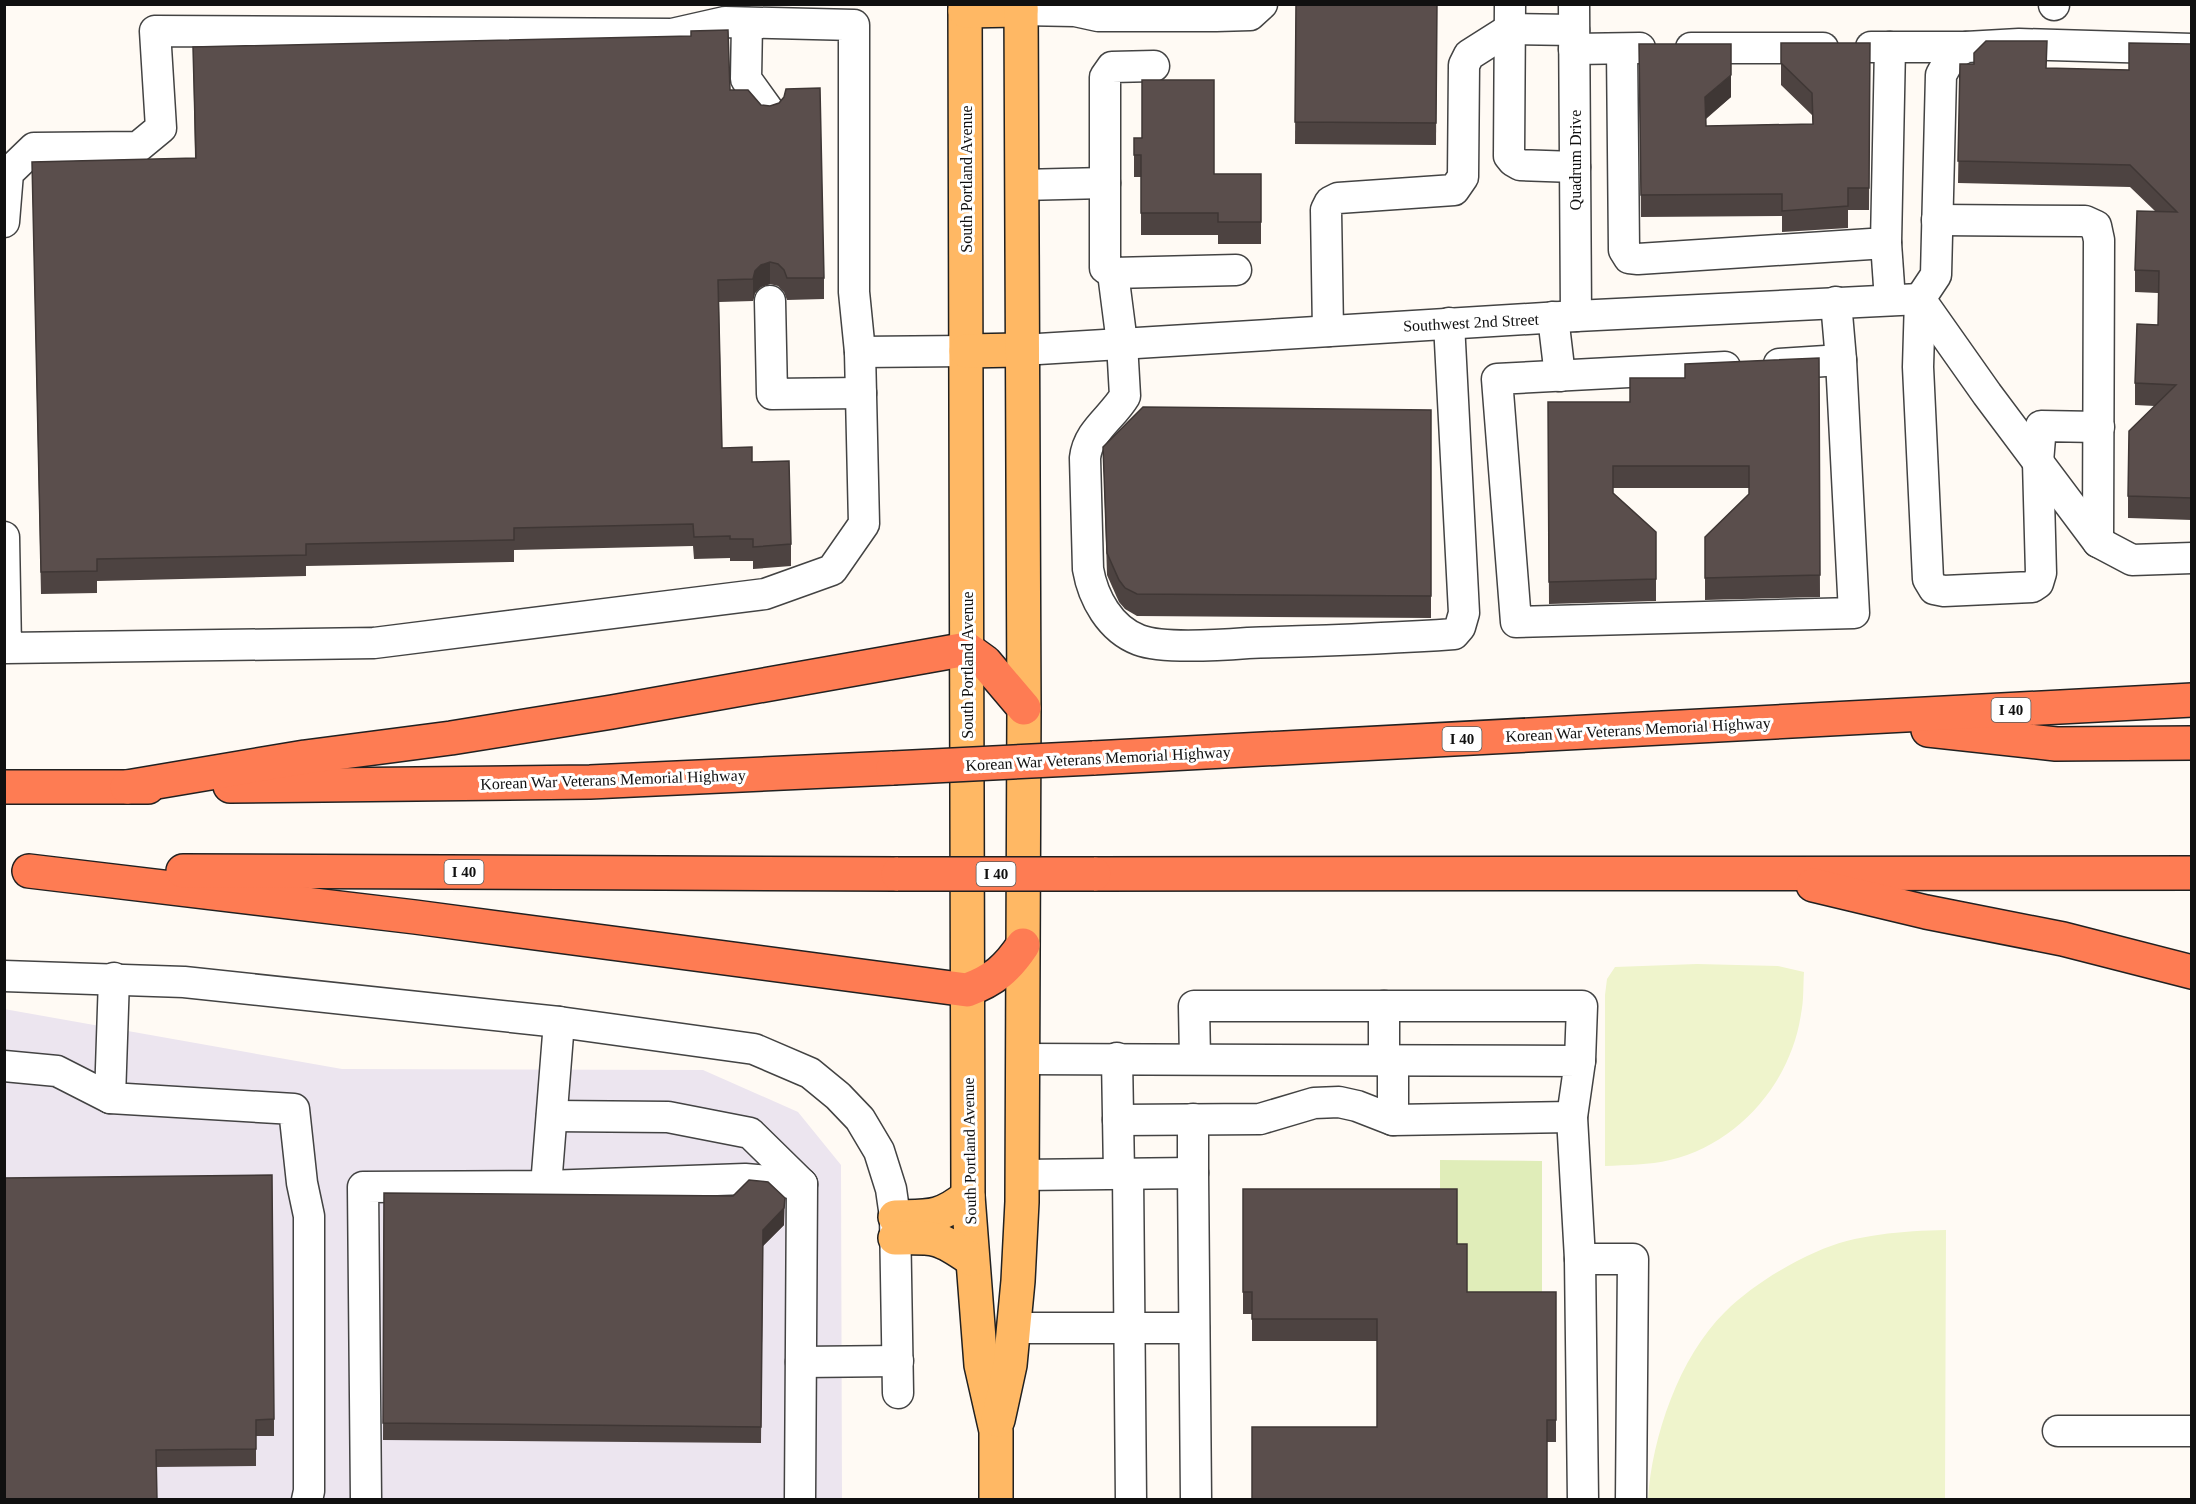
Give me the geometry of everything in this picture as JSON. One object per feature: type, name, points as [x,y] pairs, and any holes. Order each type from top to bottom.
[{"type":"highway","points":[[127,787],[305,757],[451,738],[612,712],[967,649],[985,662],[1024,708]]},
{"type":"highway","name":"Korean War Veterans Memorial Highway","points":[[4,788],[590,782],[1093,759],[2192,700]]},
{"type":"highway","points":[[1830,719],[2056,744],[2192,743]]},
{"type":"highway","points":[[17,871],[415,917],[967,990],[986,983],[1009,966],[1023,945]]},
{"type":"highway","name":"I 40","points":[[17,871],[898,874],[2192,873]]},
{"type":"highway","points":[[1762,873],[1926,912],[2063,939],[2192,972]]},
{"type":"main road","points":[[965,8],[1021,7]]},
{"type":"main road","name":"South Portland Avenue","points":[[996,1500],[996,1431],[1010,1365],[1014,1328],[1022,1175],[1024,708],[1021,7]]},
{"type":"main road","name":"South Portland Avenue","points":[[965,8],[968,1196],[971,1259],[981,1365],[996,1431]]},
{"type":"main road","points":[[966,351],[1022,350]]},
{"type":"main road","points":[[895,1227],[950,1210],[968,1196]]},
{"type":"main road","points":[[895,1227],[945,1241],[971,1259]]},
{"type":"street","points":[[1021,7],[1075,11],[1250,15],[1262,4]]},
{"type":"street","points":[[1510,17],[1574,28],[1622,49],[1966,47],[2019,44],[2192,49]]},
{"type":"street","points":[[1510,17],[1509,156],[1520,165],[1575,167]]},
{"type":"street","points":[[1328,331],[1326,210],[1330,202],[1338,198],[1454,190],[1463,177],[1464,65],[1469,55],[1510,17]]},
{"type":"street","points":[[4,222],[8,173],[33,148],[138,147],[161,128],[155,31],[672,34],[725,22],[854,25],[854,292],[860,352],[864,524],[832,570],[765,594],[374,643],[6,648],[4,537]]},
{"type":"street","points":[[747,23],[746,79],[769,111]]},
{"type":"street","name":"Quadrum Drive","points":[[1560,376],[1575,167],[1574,28]]},
{"type":"street","points":[[1890,47],[1886,243],[1890,300]]},
{"type":"street","points":[[1966,47],[1952,55],[1941,75],[1936,275],[1920,299],[1918,367],[1928,579],[1934,589],[1944,591],[2032,587],[2038,583],[2041,573],[2038,462],[2041,426],[2099,427]]},
{"type":"street","points":[[1622,49],[1624,249],[1629,258],[1886,243]]},
{"type":"street","points":[[1154,66],[1112,67],[1105,77],[1105,268],[1113,273],[1236,270]]},
{"type":"street","points":[[1021,185],[1105,183]]},
{"type":"street","points":[[1937,220],[2085,221],[2096,226],[2099,240],[2098,542]]},
{"type":"street","points":[[1113,273],[1122,344],[1125,396],[1092,436],[1087,446],[1085,458],[1088,569],[1091,586],[1100,605],[1116,624],[1139,640],[1204,645],[1454,634],[1460,627],[1464,613],[1449,323]]},
{"type":"street","points":[[1920,299],[2098,542],[2132,560],[2192,558]]},
{"type":"street","name":"Southwest 2nd Street","points":[[1022,350],[1565,316],[1920,299]]},
{"type":"street","points":[[770,301],[772,394],[861,393]]},
{"type":"street","points":[[1836,302],[1841,360],[1854,613],[1516,622],[1497,379],[1841,360]]},
{"type":"street","points":[[860,352],[966,351]]},
{"type":"street","points":[[4,976],[184,982],[560,1022],[754,1049],[810,1073],[838,1096],[860,1119],[879,1152],[891,1189],[895,1227],[898,1393]]},
{"type":"street","points":[[110,1098],[114,978]]},
{"type":"street","points":[[1195,1059],[1194,1006],[1582,1006],[1580,1061],[1572,1117],[1580,1258],[1583,1500]]},
{"type":"street","points":[[1393,1006],[1393,1120]]},
{"type":"street","points":[[546,1186],[560,1022]]},
{"type":"street","points":[[1117,1058],[1118,1120],[1123,1174],[1130,1328],[1131,1500]]},
{"type":"street","points":[[1023,1059],[1580,1061]]},
{"type":"street","points":[[4,1066],[57,1071],[110,1098],[294,1109],[302,1183],[309,1216],[309,1491],[307,1500]]},
{"type":"street","points":[[1118,1120],[1260,1119],[1314,1103],[1339,1102],[1357,1106],[1393,1120],[1572,1117]]},
{"type":"street","points":[[552,1116],[668,1117],[750,1132],[802,1184],[800,1500]]},
{"type":"street","points":[[1193,1119],[1196,1500]]},
{"type":"street","points":[[1022,1175],[1193,1173]]},
{"type":"street","points":[[366,1500],[363,1187],[546,1186],[745,1179],[802,1184]]},
{"type":"street","points":[[1580,1258],[1633,1259],[1631,1500]]},
{"type":"street","points":[[1014,1328],[1194,1328]]},
{"type":"street","points":[[801,1362],[898,1361]]},
{"type":"street","points":[[2058,1431],[2192,1431]]},
{"type":"shaded area","points":[[4,1009],[342,1069],[703,1070],[798,1112],[841,1165],[842,1499],[5,1499]]},
{"type":"green space","points":[[1697,964],[1778,966],[1804,972],[1801,1014],[1786,1064],[1757,1107],[1739,1125],[1718,1140],[1695,1152],[1670,1160],[1605,1166],[1605,995],[1607,979],[1615,967]]},
{"type":"green space","points":[[1440,1160],[1542,1161],[1542,1292],[1440,1293]]},
{"type":"green space","points":[[1946,1230],[1945,1499],[1648,1499],[1655,1450],[1662,1424],[1681,1375],[1709,1330],[1734,1303],[1779,1271],[1831,1246],[1863,1237]]},
{"type":"building","points":[[1296,4],[1437,4],[1436,123],[1295,122]]},
{"type":"building","points":[[728,30],[730,90],[748,90],[761,105],[770,106],[779,103],[786,89],[820,88],[824,278],[787,278],[784,270],[778,264],[770,262],[761,265],[755,271],[753,279],[718,280],[722,448],[752,447],[752,462],[789,461],[791,544],[753,547],[753,539],[730,539],[730,536],[694,537],[693,524],[514,528],[514,540],[306,544],[306,555],[97,559],[97,571],[41,572],[32,162],[196,158],[193,47],[691,36],[691,31]]},
{"type":"building","points":[[1986,41],[2047,41],[2046,68],[2129,70],[2129,43],[2192,45],[2192,498],[2128,496],[2129,431],[2176,385],[2135,383],[2137,324],[2158,325],[2159,271],[2135,270],[2137,211],[2177,212],[2130,165],[1958,161],[1960,64],[1974,64],[1974,53]]},
{"type":"building","points":[[1781,43],[1870,43],[1869,188],[1848,188],[1848,206],[1782,211],[1782,194],[1641,195],[1639,44],[1731,44],[1731,75],[1705,97],[1706,126],[1813,124],[1812,93],[1781,63]]},
{"type":"building","points":[[1142,80],[1214,80],[1214,174],[1261,174],[1261,222],[1218,222],[1218,213],[1141,213],[1141,155],[1134,155],[1134,138],[1142,138]]},
{"type":"building","points":[[1819,358],[1820,575],[1705,578],[1705,537],[1749,494],[1749,466],[1613,466],[1613,493],[1656,532],[1656,579],[1549,582],[1548,402],[1630,402],[1630,378],[1685,378],[1685,364]]},
{"type":"building","points":[[1143,407],[1431,410],[1431,596],[1137,594],[1125,588],[1107,553],[1103,447]]},
{"type":"building","points":[[272,1175],[274,1419],[256,1420],[256,1449],[156,1450],[157,1500],[4,1500],[4,1178]]},
{"type":"building","points":[[749,1180],[768,1182],[785,1198],[784,1208],[763,1230],[761,1427],[383,1423],[384,1193],[733,1196]]},
{"type":"building","points":[[1243,1189],[1457,1189],[1457,1244],[1467,1244],[1467,1292],[1556,1292],[1556,1420],[1547,1420],[1547,1500],[1252,1500],[1252,1427],[1377,1427],[1377,1319],[1252,1319],[1252,1292],[1243,1292]]}]
